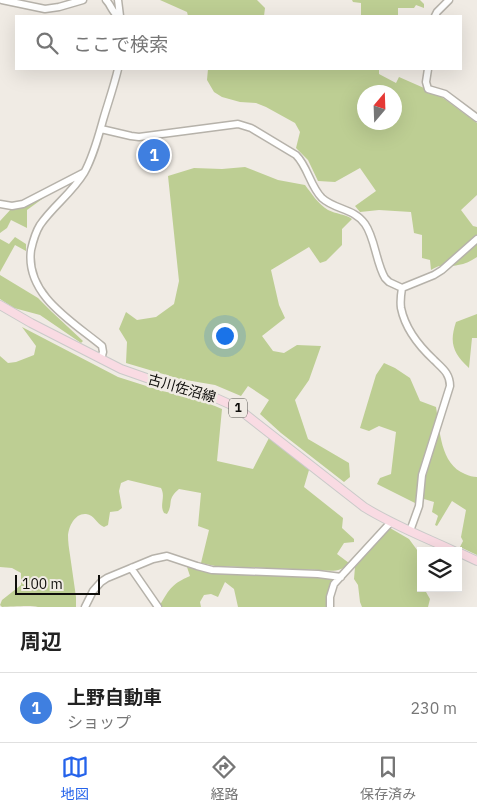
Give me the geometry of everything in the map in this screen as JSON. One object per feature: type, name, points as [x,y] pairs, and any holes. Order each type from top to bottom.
[{"type":"main road","name":"古川佐沼線","points":[[0,305],[121,369],[143,378],[210,395],[236,407],[350,496],[381,517],[445,547]]},
{"type":"main road","points":[[462,554],[477,561]]},
{"type":"street","points":[[2,0],[45,8],[59,7],[83,0]]},
{"type":"street","points":[[106,0],[118,15]]},
{"type":"street","points":[[118,0],[119,15]]},
{"type":"street","points":[[436,15],[449,0]]},
{"type":"street","points":[[101,359],[102,346],[46,298],[36,283],[31,265],[32,245],[38,228],[71,191],[84,172],[101,129],[118,70]]},
{"type":"street","points":[[428,70],[426,82],[428,89],[445,94],[477,118]]},
{"type":"street","points":[[101,129],[130,136],[150,136],[238,124],[251,128],[296,155],[300,159],[317,192],[324,200],[348,210],[360,218],[367,228],[385,278],[402,288],[442,270],[477,239]]},
{"type":"street","points":[[0,204],[12,206],[23,204],[84,172]]},
{"type":"street","points":[[402,288],[401,307],[410,330],[418,342],[446,372],[450,380],[450,386],[422,475],[419,506],[410,531]]},
{"type":"street","points":[[330,607],[334,584],[391,522]]},
{"type":"street","points":[[85,607],[93,591],[107,578],[153,559],[167,556],[212,570],[318,574],[340,577]]},
{"type":"street","points":[[131,568],[158,607]]},
{"type":"green space","points":[[160,0],[257,0],[265,8],[264,15],[188,15],[187,12]]},
{"type":"green space","points":[[352,0],[420,0],[424,4],[424,8],[416,5],[414,8],[398,8],[398,15],[361,15],[361,3],[353,2]]},
{"type":"green space","points":[[208,70],[379,70],[379,74],[396,83],[399,77],[424,88],[428,93],[440,96],[477,123],[477,195],[461,210],[473,226],[477,227],[477,257],[463,264],[439,266],[431,270],[430,260],[422,258],[422,235],[414,233],[411,212],[379,210],[360,212],[355,206],[376,191],[360,168],[335,182],[318,181],[308,160],[296,148],[300,132],[295,123],[256,103],[240,102],[222,97],[214,92],[207,80]]},
{"type":"green space","points":[[245,167],[278,180],[305,185],[324,208],[352,219],[342,229],[342,245],[326,261],[320,263],[309,247],[271,270],[279,305],[285,318],[262,336],[273,351],[284,353],[297,345],[321,346],[309,380],[295,400],[308,439],[349,463],[350,477],[344,482],[281,433],[260,414],[269,400],[248,386],[241,396],[215,385],[180,379],[126,363],[127,342],[119,329],[126,312],[137,320],[156,317],[174,304],[179,281],[168,176],[194,168],[222,169]]},
{"type":"green space","points":[[49,194],[27,210],[27,228],[11,220],[7,228],[0,233],[0,221],[12,208]]},
{"type":"green space","points":[[15,237],[26,244],[26,251],[15,245],[0,272],[0,239],[9,244]]},
{"type":"green space","points":[[0,275],[38,298],[83,341],[81,343],[40,315],[14,308],[0,299]]},
{"type":"green space","points":[[477,314],[477,338],[472,338],[469,368],[459,357],[454,347],[454,329],[456,322]]},
{"type":"green space","points":[[22,327],[118,377],[162,391],[196,398],[222,409],[217,461],[253,469],[270,436],[309,470],[304,487],[343,518],[342,528],[354,539],[354,542],[344,543],[337,554],[349,563],[339,570],[331,571],[215,566],[201,563],[209,530],[198,526],[201,493],[179,489],[171,499],[167,514],[164,513],[162,507],[163,495],[161,488],[128,480],[121,483],[119,491],[122,508],[118,511],[110,512],[108,525],[104,527],[91,516],[82,514],[73,521],[70,528],[68,543],[76,607],[2,607],[0,605],[2,600],[21,585],[21,573],[12,568],[0,567],[0,356],[8,363],[34,355],[36,346]]},
{"type":"green space","points":[[384,363],[410,378],[420,401],[436,407],[440,436],[450,463],[465,474],[477,477],[477,555],[460,547],[463,541],[461,537],[466,510],[452,501],[437,526],[435,525],[438,516],[432,512],[434,502],[424,499],[415,503],[377,484],[380,478],[391,474],[396,432],[379,426],[369,431],[360,428],[376,375]]},
{"type":"green space","points":[[390,528],[409,539],[417,550],[417,592],[426,592],[430,599],[428,607],[362,607],[358,585],[354,579],[355,567]]},
{"type":"green space","points":[[187,567],[213,573],[334,579],[328,595],[327,607],[238,607],[234,589],[225,582],[218,597],[211,594],[204,595],[200,602],[201,607],[161,607],[160,605],[166,594],[172,587],[190,576]]},
{"type":"place","name":"上野自動車","points":[[154,155]]}]
